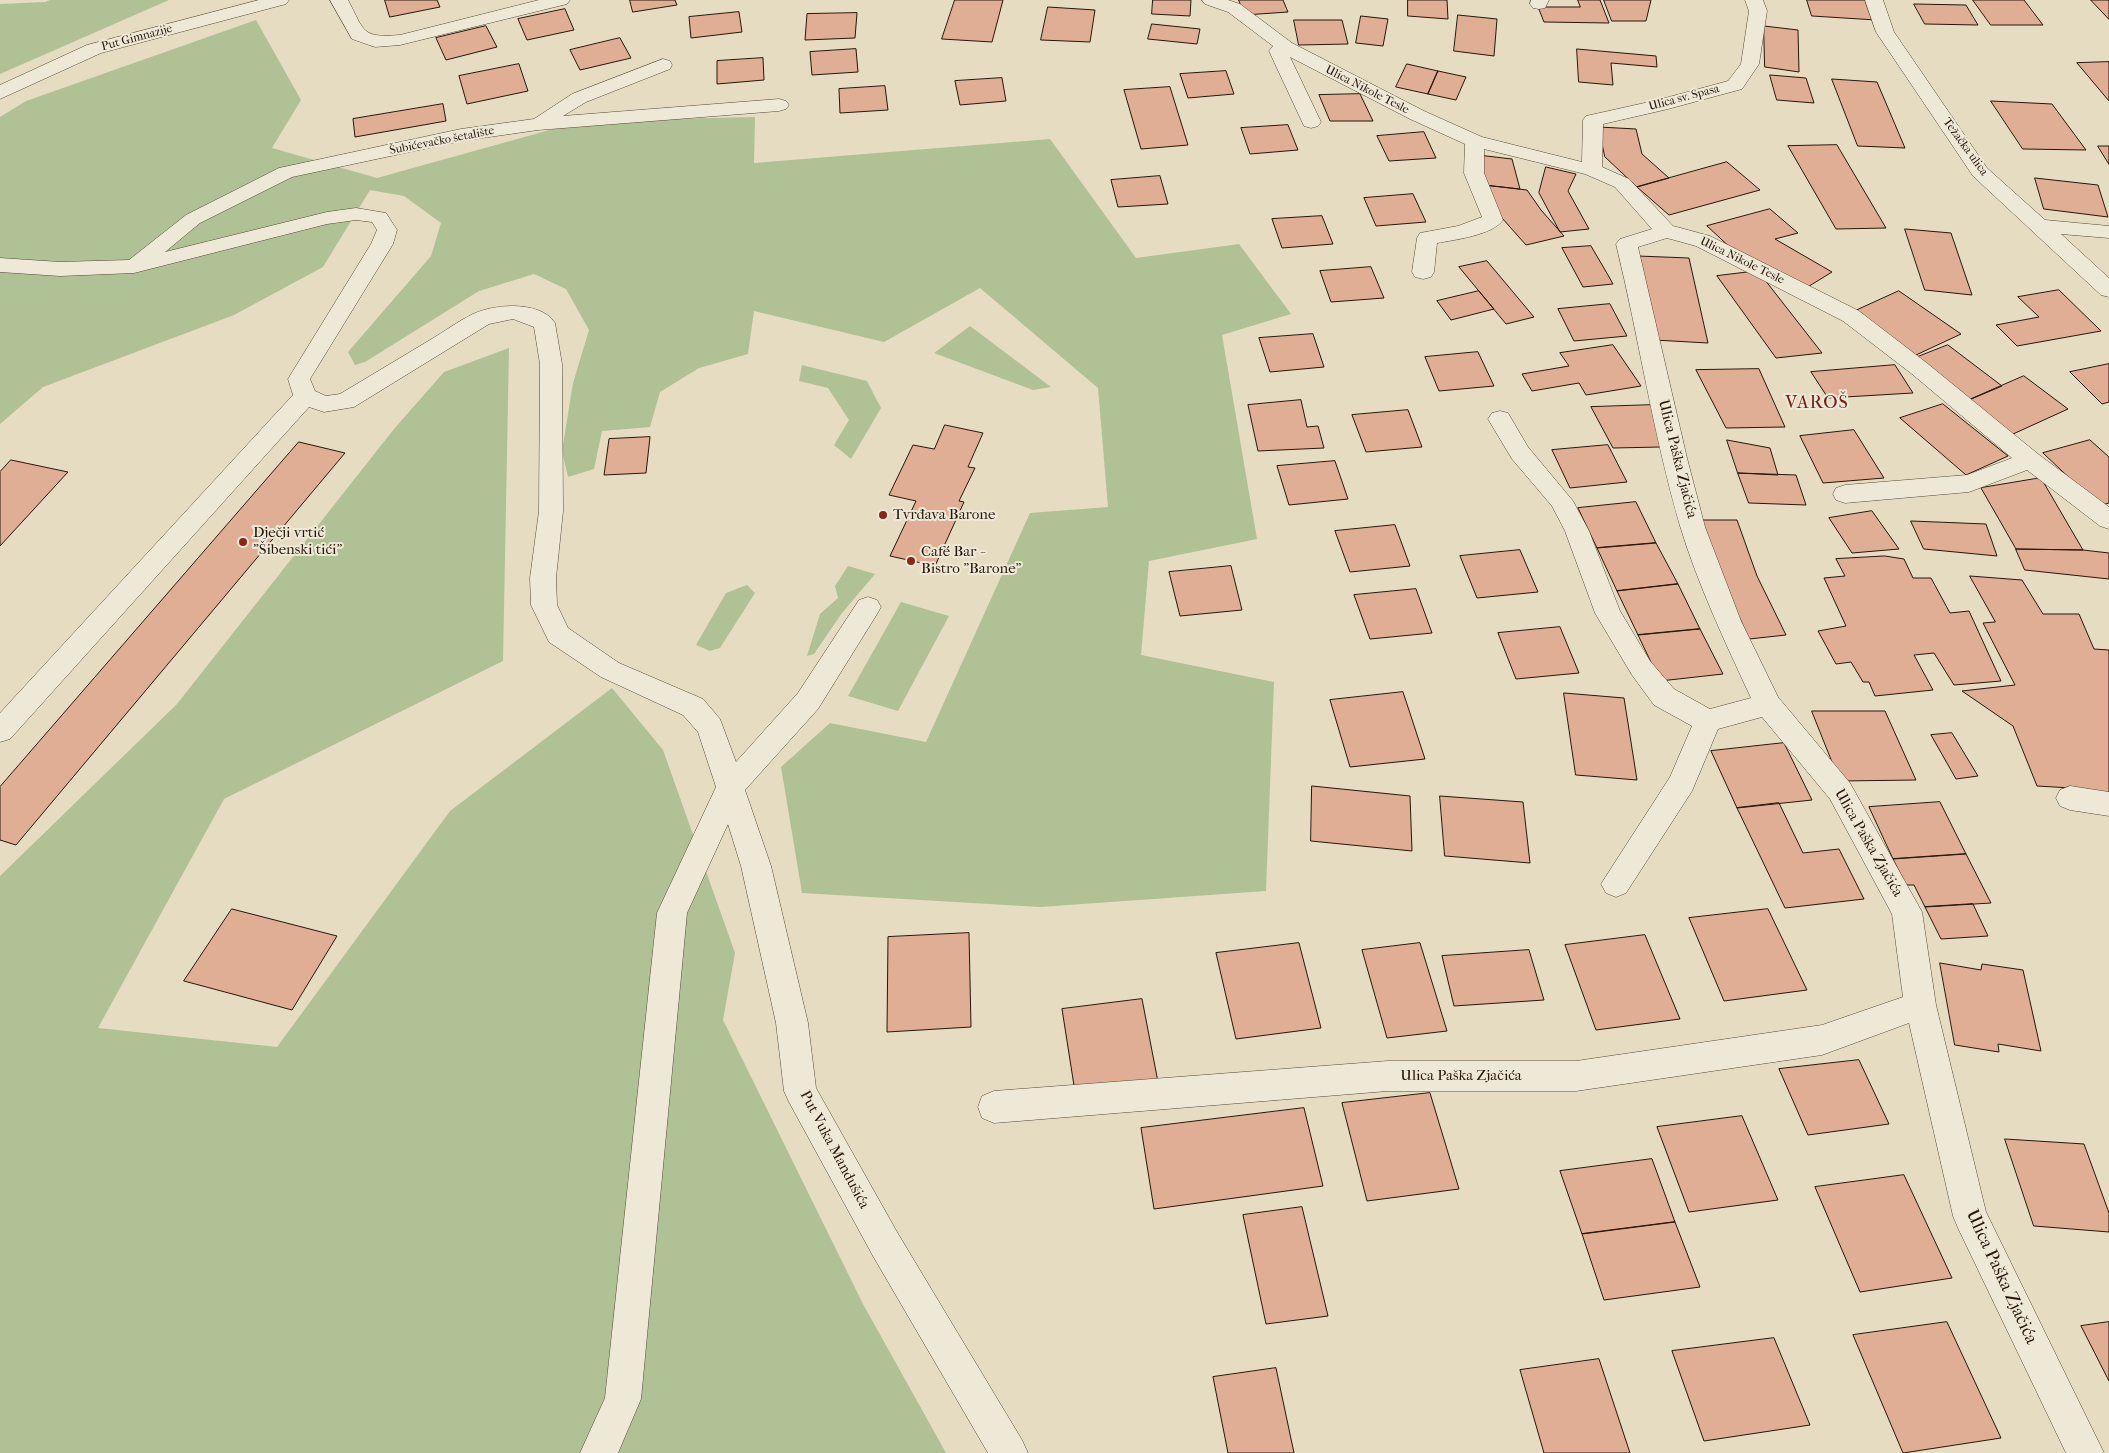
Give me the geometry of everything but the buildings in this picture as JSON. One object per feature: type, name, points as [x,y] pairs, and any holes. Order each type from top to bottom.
[{"type":"street","name":"Put Gimnazije","points":[[0,93],[24,80],[94,49],[280,0]]},
{"type":"street","points":[[339,0],[358,35],[375,42],[400,40],[560,0]]},
{"type":"street","name":"Ulica Nikole Tesle","points":[[1211,0],[1234,8],[1286,47],[1417,115],[1474,141],[1592,170],[1622,183],[1666,231],[1703,241],[1851,316],[1920,369],[2030,460],[2109,520]]},
{"type":"street","name":"Ulica sv. Spasa","points":[[1592,170],[1593,120],[1661,105],[1735,85],[1750,64],[1758,11],[1754,0]]},
{"type":"street","name":"Težačka ulica","points":[[1874,0],[1885,32],[1980,172],[2109,290]]},
{"type":"street","points":[[1286,47],[1278,51],[1311,122]]},
{"type":"street","points":[[538,124],[579,98],[663,65]]},
{"type":"street","name":"Šubićevačko šetalište","points":[[134,266],[193,219],[286,172],[461,135],[538,124],[779,105]]},
{"type":"street","points":[[1423,272],[1427,238],[1463,232],[1493,220],[1474,176],[1472,155],[1474,141]]},
{"type":"street","points":[[0,265],[60,269],[134,266],[327,218],[356,214],[379,217],[387,230],[382,244],[299,379],[305,396],[0,730]]},
{"type":"street","points":[[2037,226],[2109,232]]},
{"type":"street","name":"Ulica Paška Zjačića","points":[[1666,231],[1627,244],[1675,458],[1693,527],[1728,621],[1768,704],[1840,791],[1907,912],[1920,1005],[1970,1216],[2085,1453]]},
{"type":"street","name":"Put Vuka Mandušića","points":[[305,396],[324,404],[346,401],[481,320],[503,312],[527,313],[544,323],[551,364],[551,511],[543,578],[544,605],[558,635],[610,670],[693,707],[710,727],[756,866],[792,1023],[800,1091],[885,1244],[1008,1453]]},
{"type":"street","points":[[1500,419],[1520,453],[1561,500],[1577,531],[1608,613],[1641,668],[1664,697],[1708,721],[1768,704]]},
{"type":"street","points":[[1846,494],[1969,483],[2030,460]]},
{"type":"street","points":[[600,1453],[623,1399],[672,913],[730,787],[808,701],[868,607]]},
{"type":"street","points":[[1616,884],[1682,783],[1708,721]]},
{"type":"street","points":[[2070,798],[2109,804]]},
{"type":"street","name":"Ulica Paška Zjačića","points":[[994,1107],[1388,1076],[1576,1076],[1822,1040],[1920,1005]]},
{"type":"green space","points":[[50,0],[169,0],[0,74],[0,4],[45,2]]},
{"type":"green space","points":[[256,20],[301,100],[272,148],[377,178],[582,121],[755,117],[754,163],[1050,139],[1136,258],[1239,244],[1291,314],[1222,335],[1257,539],[1149,561],[1141,655],[1274,682],[1266,891],[1040,907],[802,893],[781,767],[830,723],[926,742],[1030,513],[1108,507],[1098,388],[980,288],[884,342],[754,311],[748,354],[699,368],[660,392],[650,427],[602,431],[594,469],[568,477],[562,451],[573,383],[589,330],[566,289],[534,274],[479,291],[365,362],[355,365],[348,352],[431,256],[441,223],[404,196],[370,190],[323,267],[234,315],[43,387],[0,424],[0,117],[26,101]]},
{"type":"green space","points":[[970,326],[1051,387],[1033,390],[934,353]]},
{"type":"green space","points":[[509,348],[503,661],[224,799],[98,1028],[277,1047],[450,811],[612,688],[663,750],[735,953],[723,1020],[863,1304],[946,1453],[0,1453],[0,876],[177,704],[394,429],[444,372]]},
{"type":"green space","points":[[802,365],[867,381],[881,408],[851,459],[834,445],[849,420],[828,388],[799,381]]},
{"type":"green space","points":[[848,566],[875,574],[842,613],[814,654],[807,656],[820,614],[838,598],[835,586]]},
{"type":"green space","points":[[747,585],[755,593],[720,648],[710,651],[696,645],[726,593]]},
{"type":"green space","points":[[901,602],[949,616],[898,711],[848,696]]},
{"type":"place","name":"Tvrđava Barone","points":[[883,515]]},
{"type":"place","name":"Dječji vrtić \"Šibenski tići\"","points":[[243,542]]},
{"type":"place","name":"Café Bar - Bistro \"Barone\"","points":[[911,561]]},
{"type":"district","name":"VAROŠ","points":[[1817,404]]}]
